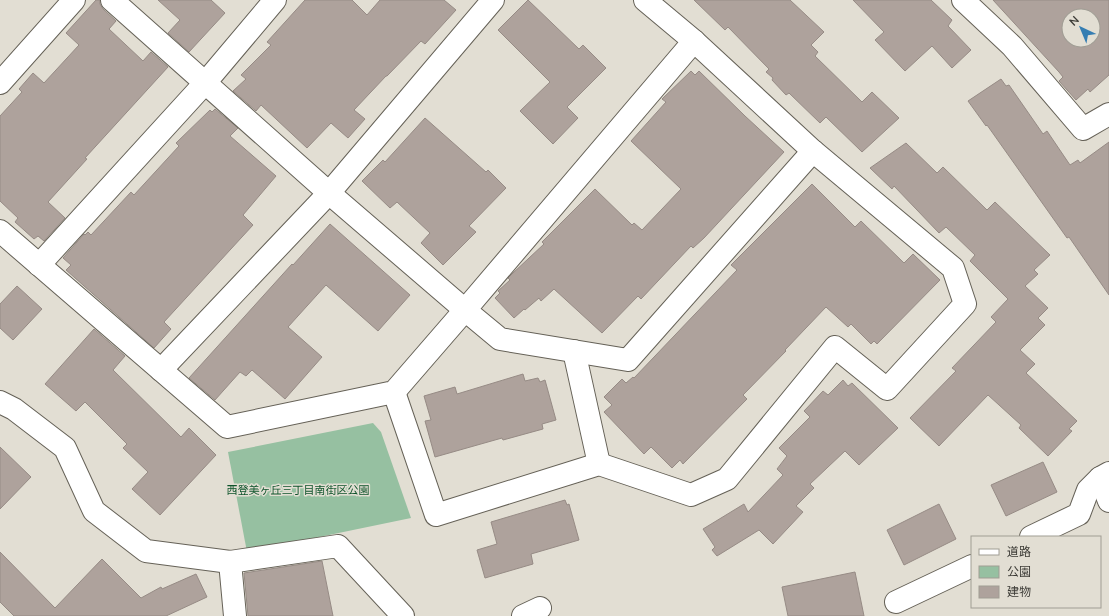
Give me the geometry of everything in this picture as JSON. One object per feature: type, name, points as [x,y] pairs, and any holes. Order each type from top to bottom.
[{"type":"street","points":[[0,83],[74,0]]},
{"type":"street","points":[[112,0],[329,193],[500,339],[628,360],[813,151]]},
{"type":"street","points":[[40,265],[205,83],[275,0]]},
{"type":"street","points":[[162,370],[329,193],[493,0]]},
{"type":"street","points":[[394,392],[436,515],[599,464],[691,495],[727,479],[835,347],[887,389],[965,304],[954,268],[813,151],[694,41],[645,0]]},
{"type":"street","points":[[964,0],[1012,46],[1083,129],[1109,114]]},
{"type":"street","points":[[0,231],[228,428],[394,392],[694,41]]},
{"type":"street","points":[[574,351],[599,464]]},
{"type":"street","points":[[0,402],[14,409],[66,448],[94,511],[146,551],[230,562],[338,546],[403,616]]},
{"type":"street","points":[[1104,475],[1109,500]]},
{"type":"street","points":[[1033,536],[1079,514],[1088,490],[1104,475]]},
{"type":"street","points":[[230,562],[235,616]]},
{"type":"street","points":[[896,602],[971,566]]},
{"type":"green space","name":"西登美ヶ丘三丁目南街区公園","points":[[373,423],[381,432],[411,518],[247,552],[228,452]]},
{"type":"building","points":[[96,0],[100,0],[100,4],[103,9],[116,21],[109,29],[143,61],[151,52],[168,67],[85,158],[87,159],[48,202],[65,218],[44,241],[38,236],[34,239],[15,222],[18,218],[0,201],[0,116],[22,92],[19,89],[33,73],[44,83],[79,45],[66,33]]},
{"type":"building","points":[[158,0],[211,0],[225,13],[189,52],[168,33],[180,20]]},
{"type":"building","points":[[305,0],[352,0],[367,15],[380,0],[444,0],[456,10],[425,44],[421,41],[354,110],[365,119],[348,138],[331,123],[307,148],[261,105],[256,111],[233,91],[246,79],[241,75],[271,45],[267,42]]},
{"type":"building","points":[[528,0],[579,49],[583,45],[606,68],[567,107],[578,118],[553,144],[520,111],[550,82],[498,30]]},
{"type":"building","points":[[694,0],[790,0],[824,32],[811,45],[818,52],[815,56],[862,102],[872,92],[899,118],[862,152],[826,117],[820,123],[789,93],[786,95],[772,80],[773,78],[766,72],[769,69],[728,27],[725,30]]},
{"type":"building","points":[[853,0],[931,0],[952,20],[948,26],[971,50],[952,68],[932,46],[905,71],[875,40],[884,32]]},
{"type":"building","points":[[993,0],[1109,0],[1109,75],[1090,92],[1088,89],[1076,100],[1059,81],[1063,77]]},
{"type":"building","points":[[691,71],[695,75],[699,71],[784,152],[704,238],[693,248],[691,246],[641,299],[638,296],[602,333],[554,289],[541,301],[539,298],[514,318],[495,298],[500,293],[498,291],[510,280],[508,278],[544,244],[542,242],[595,189],[632,225],[634,223],[642,230],[681,189],[631,141],[666,102],[662,99]]},
{"type":"building","points":[[1001,79],[1006,86],[1009,85],[1043,134],[1047,131],[1070,165],[1078,160],[1080,163],[1109,142],[1109,295],[1069,237],[1067,238],[987,125],[986,126],[968,101]]},
{"type":"building","points":[[215,109],[238,128],[230,136],[276,176],[243,215],[253,225],[164,322],[171,329],[154,348],[66,270],[71,265],[63,258],[84,234],[85,235],[88,232],[91,235],[131,192],[134,195],[179,146],[176,143],[210,110],[212,112]]},
{"type":"building","points":[[425,118],[486,172],[488,170],[506,188],[469,226],[476,232],[443,265],[421,243],[430,233],[397,202],[390,208],[362,181],[383,160],[385,162]]},
{"type":"building","points":[[906,143],[937,173],[943,167],[987,210],[995,202],[1050,255],[1034,270],[1038,274],[1025,286],[1048,308],[1038,318],[1045,325],[1020,350],[1035,364],[1026,373],[1077,421],[1069,429],[1072,431],[1048,456],[1019,428],[1021,425],[988,395],[939,446],[910,418],[956,371],[952,368],[996,322],[991,317],[1008,299],[970,261],[975,255],[946,227],[939,233],[894,186],[892,189],[870,168]]},
{"type":"building","points":[[812,184],[855,227],[861,221],[904,263],[913,254],[940,280],[877,344],[874,341],[871,344],[851,324],[848,327],[826,307],[743,395],[747,399],[683,464],[680,460],[672,468],[651,447],[644,454],[604,412],[612,405],[604,397],[622,379],[626,383],[633,377],[634,378],[737,270],[731,265]]},
{"type":"building","points":[[330,224],[410,295],[378,331],[326,285],[288,327],[322,357],[285,399],[252,370],[246,376],[240,372],[215,400],[189,378]]},
{"type":"building","points":[[17,286],[42,309],[13,340],[0,328],[0,304]]},
{"type":"building","points":[[94,329],[125,356],[113,370],[181,437],[189,428],[216,455],[160,515],[132,489],[148,472],[123,448],[127,444],[85,402],[76,411],[45,384]]},
{"type":"building","points":[[523,374],[525,381],[538,378],[540,382],[545,380],[556,420],[542,424],[543,429],[503,440],[502,438],[435,457],[425,421],[431,420],[424,396],[455,387],[457,394]]},
{"type":"building","points":[[843,380],[848,386],[852,383],[898,428],[859,465],[845,451],[810,484],[814,488],[796,506],[803,512],[773,544],[759,530],[717,556],[712,550],[715,547],[703,529],[744,504],[748,512],[783,475],[777,469],[787,456],[779,448],[810,417],[804,411],[823,391],[828,395]]},
{"type":"building","points":[[0,447],[31,477],[0,509]]},
{"type":"building","points":[[1043,462],[1057,492],[1006,516],[991,485]]},
{"type":"building","points":[[565,500],[567,505],[569,504],[579,540],[531,554],[533,564],[485,578],[477,550],[497,544],[491,522]]},
{"type":"building","points":[[939,504],[956,539],[904,565],[887,530]]},
{"type":"building","points":[[0,552],[55,608],[102,559],[141,598],[161,587],[162,589],[196,574],[207,597],[166,616],[14,616],[0,602]]},
{"type":"building","points":[[322,561],[333,616],[248,616],[244,573]]},
{"type":"building","points":[[855,572],[864,616],[788,616],[782,587]]}]
